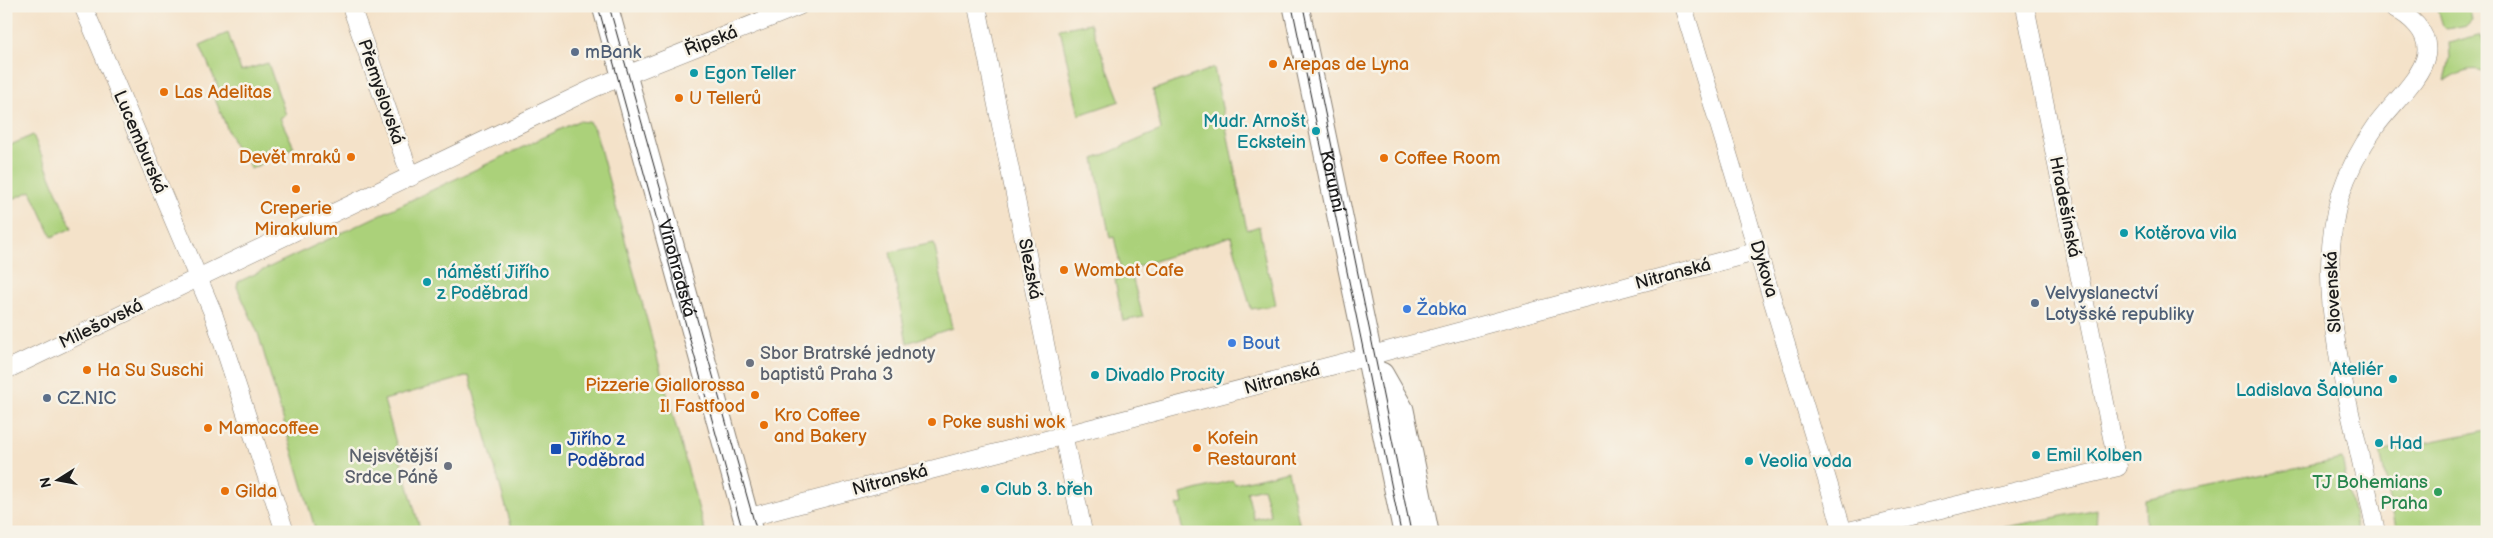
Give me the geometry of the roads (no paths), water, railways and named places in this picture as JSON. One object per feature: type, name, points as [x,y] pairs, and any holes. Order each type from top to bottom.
[{"type":"street","name":"Lucemburská","points":[[83,6],[197,278]]},
{"type":"street","name":"Přemyslovská","points":[[351,6],[411,177]]},
{"type":"street","name":"Vinohradská","points":[[604,6],[748,525]]},
{"type":"street","name":"Řipská","points":[[623,75],[799,6]]},
{"type":"street","name":"Slezská","points":[[977,6],[1083,532]]},
{"type":"street","name":"Korunní","points":[[1296,6],[1406,532]]},
{"type":"street","name":"Dykova","points":[[1683,6],[1843,532],[2118,468]]},
{"type":"street","name":"Hradešínská","points":[[2024,6],[2118,468]]},
{"type":"street","name":"Slovenská","points":[[2376,532],[2339,361],[2331,302],[2329,250],[2334,220],[2349,173],[2376,126],[2418,73],[2424,62],[2426,45],[2416,23],[2391,6]]},
{"type":"street","points":[[285,532],[213,313],[197,278],[623,75]]},
{"type":"street","name":"Nitranská","points":[[748,525],[1063,435],[1370,356],[1759,251]]},
{"type":"street","name":"Milešovská","points":[[6,370],[197,278]]},
{"type":"street","name":"Korunní","points":[[1370,356],[1401,410],[1426,532]]},
{"type":"tram line","points":[[598,6],[743,532]]},
{"type":"tram line","points":[[609,6],[757,532]]},
{"type":"tram line","points":[[1292,6],[1401,532]]},
{"type":"tram line","points":[[1303,6],[1411,532]]},
{"type":"place","name":"mBank","points":[[575,52]]},
{"type":"place","name":"Arepas de Lyna","points":[[1273,64]]},
{"type":"place","name":"Egon Teller","points":[[694,73]]},
{"type":"place","name":"Las Adelitas","points":[[164,92]]},
{"type":"place","name":"U Tellerů","points":[[679,98]]},
{"type":"place","name":"Mudr. Arnošt Eckstein","points":[[1316,131]]},
{"type":"place","name":"Devět mraků","points":[[351,157]]},
{"type":"place","name":"Coffee Room","points":[[1384,158]]},
{"type":"place","name":"Creperie Mirakulum","points":[[296,189]]},
{"type":"place","name":"Kotěrova vila","points":[[2124,233]]},
{"type":"place","name":"Wombat Cafe","points":[[1064,270]]},
{"type":"place","name":"náměstí Jiřího z Poděbrad","points":[[427,282]]},
{"type":"place","name":"Velvyslanectví Lotyšské republiky","points":[[2035,303]]},
{"type":"place","name":"Žabka","points":[[1407,309]]},
{"type":"place","name":"Bout","points":[[1232,343]]},
{"type":"place","name":"Sbor Bratrské jednoty baptistů Praha 3","points":[[750,363]]},
{"type":"place","name":"Ha Su Suschi","points":[[87,370]]},
{"type":"place","name":"Divadlo Procity","points":[[1095,375]]},
{"type":"place","name":"Ateliér Ladislava Šalouna","points":[[2393,379]]},
{"type":"place","name":"Pizzerie Giallorossa Il Fastfood","points":[[755,395]]},
{"type":"place","name":"CZ.NIC","points":[[47,398]]},
{"type":"place","name":"Poke sushi wok","points":[[932,422]]},
{"type":"place","name":"Kro Coffee and Bakery","points":[[764,425]]},
{"type":"place","name":"Mamacoffee","points":[[208,428]]},
{"type":"place","name":"Had","points":[[2379,443]]},
{"type":"place","name":"Kofein Restaurant","points":[[1197,448]]},
{"type":"place","name":"Jiřího z Poděbrad","points":[[556,449]]},
{"type":"place","name":"Emil Kolben","points":[[2036,455]]},
{"type":"place","name":"Veolia voda","points":[[1749,461]]},
{"type":"place","name":"Nejsvětější Srdce Páně","points":[[448,466]]},
{"type":"place","name":"Club 3. břeh","points":[[985,489]]},
{"type":"place","name":"Gilda","points":[[225,491]]},
{"type":"place","name":"TJ Bohemians Praha","points":[[2438,492]]}]
